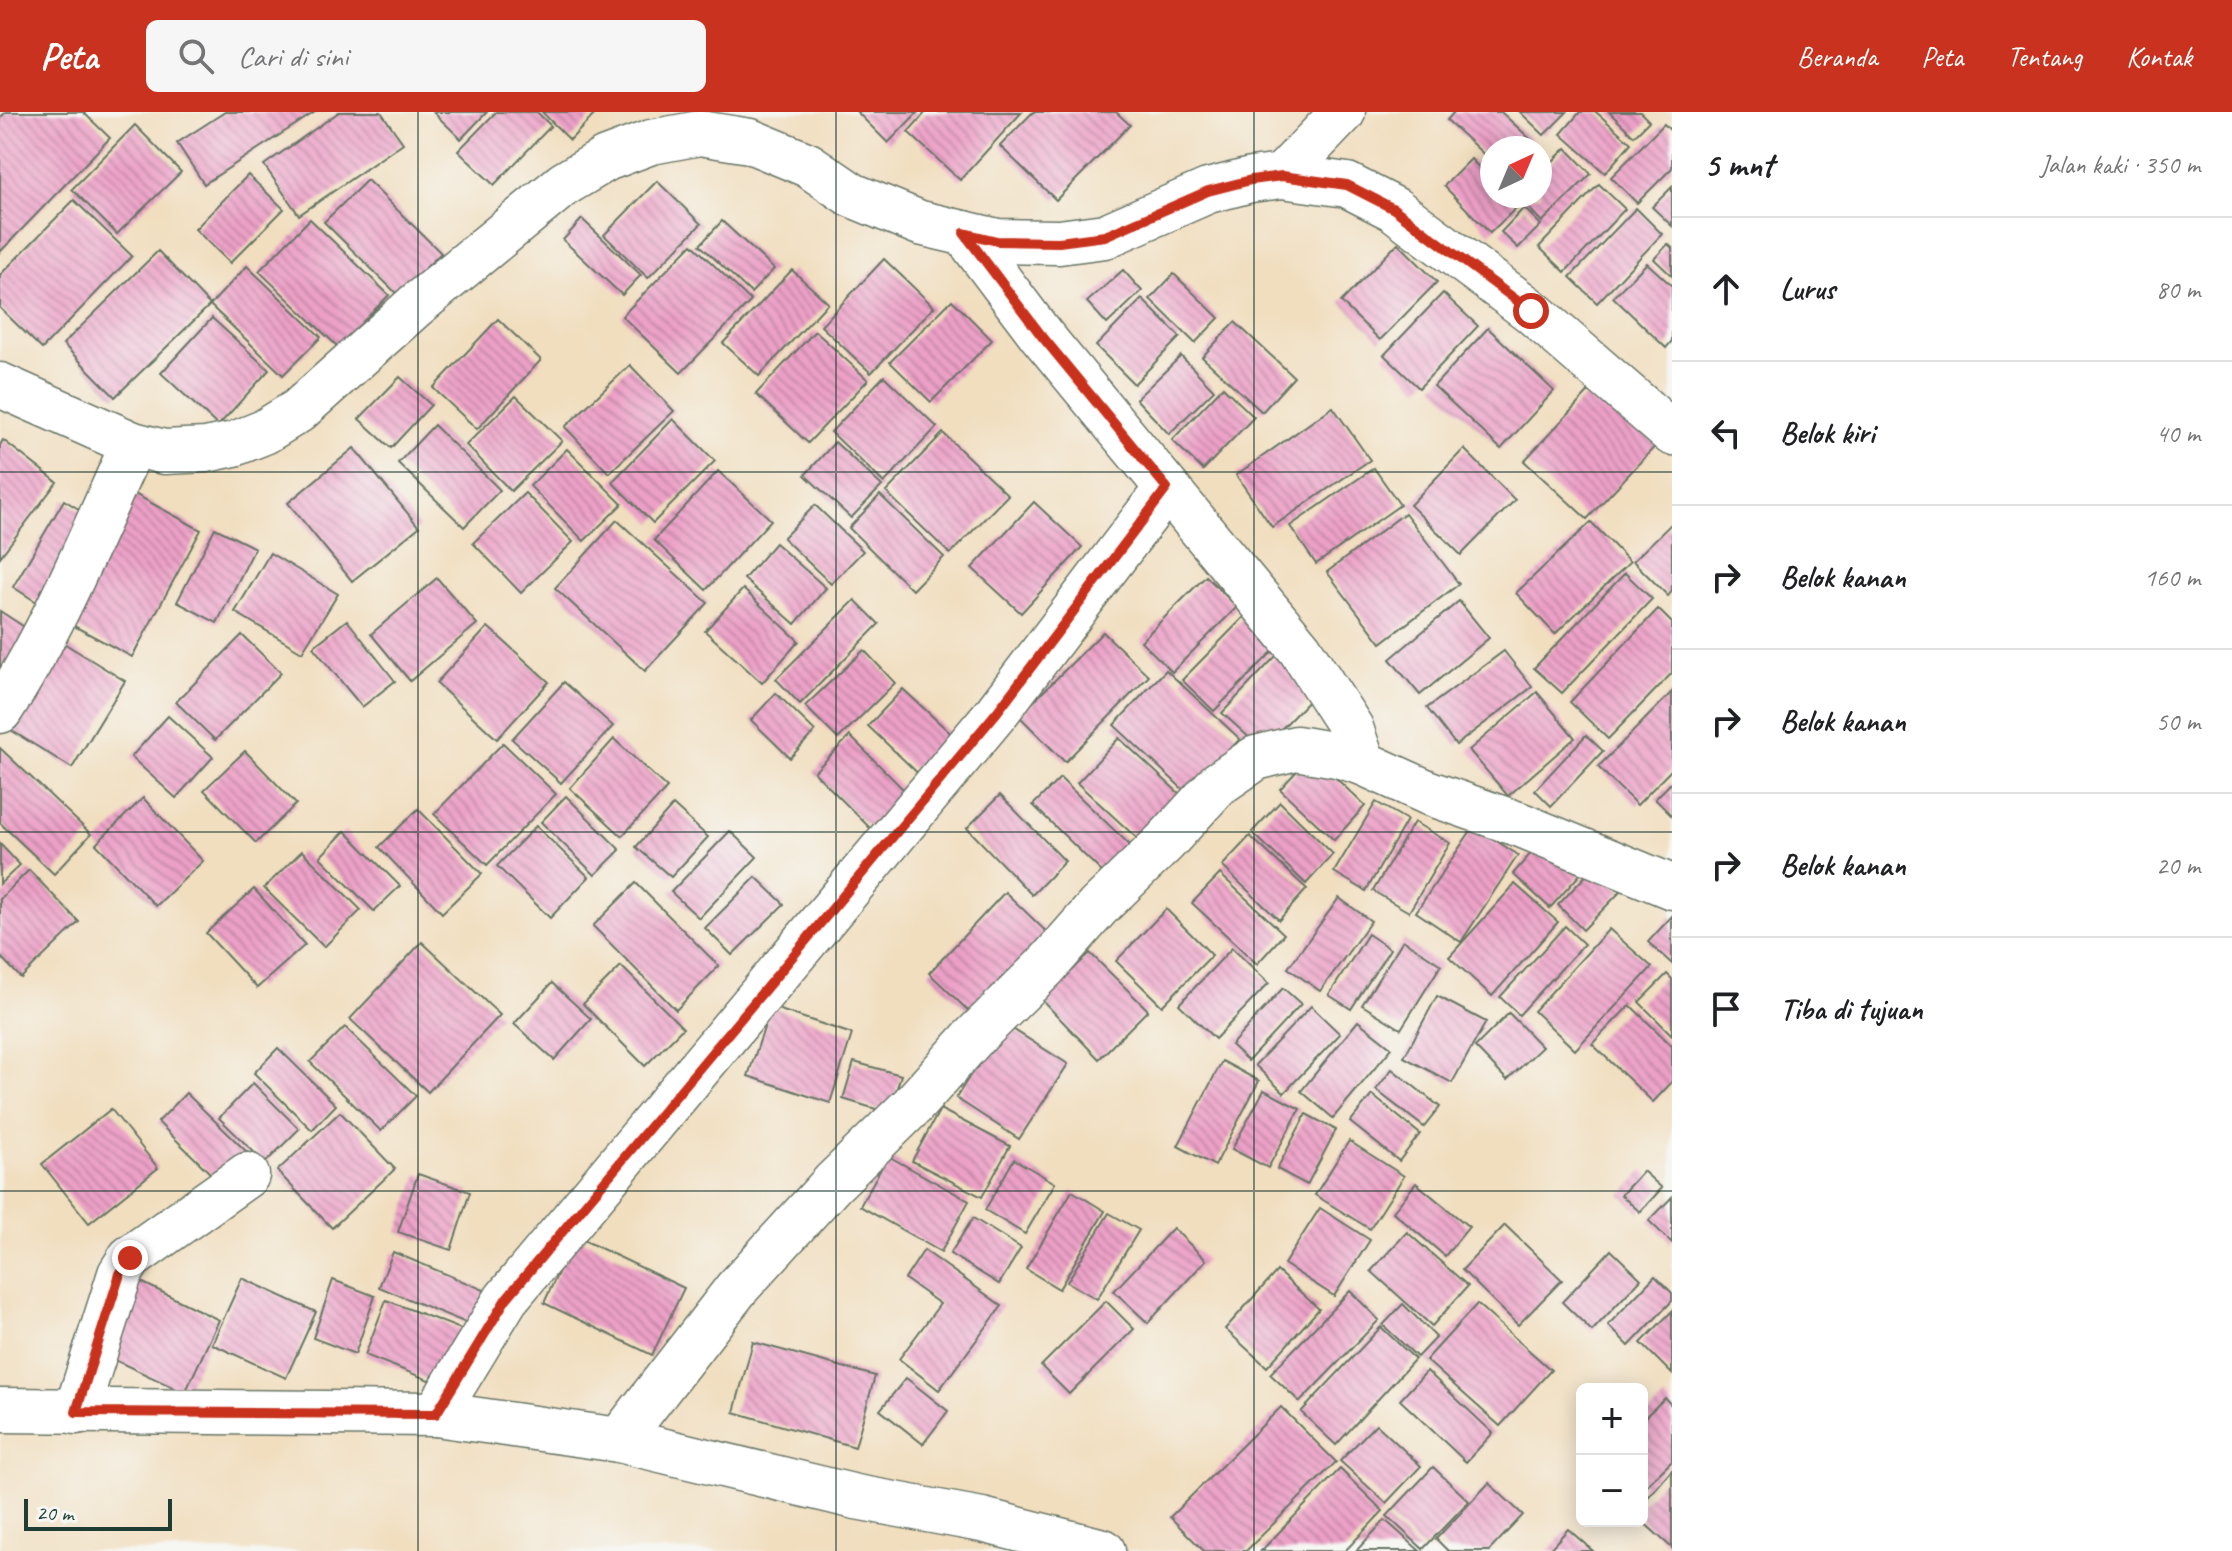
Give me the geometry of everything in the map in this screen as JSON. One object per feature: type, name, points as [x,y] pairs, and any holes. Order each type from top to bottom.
[{"type":"street","points":[[1282,176],[1343,112]]},
{"type":"street","points":[[5,399],[164,452],[206,450],[234,444],[264,432],[298,411],[415,306],[564,184],[606,159],[651,142],[700,133],[750,141],[808,165],[852,195],[920,223],[997,241],[1059,242],[1105,236],[1208,191],[1251,180],[1282,176],[1347,185],[1394,209],[1531,311],[1672,433]]},
{"type":"street","points":[[964,233],[1041,335],[1300,649],[1351,728],[1363,763]]},
{"type":"street","points":[[0,711],[26,668],[71,579],[133,444]]},
{"type":"street","points":[[436,1414],[506,1299],[997,712],[1167,488]]},
{"type":"street","points":[[619,1440],[737,1288],[812,1206],[913,1105],[972,1039],[1046,966],[1098,907],[1165,842],[1218,784],[1256,758],[1296,748],[1363,763],[1429,793],[1521,825],[1672,887]]},
{"type":"street","points":[[76,1412],[120,1274],[130,1258],[247,1175]]},
{"type":"street","points":[[0,1410],[436,1414],[619,1440],[856,1497],[982,1520],[1103,1551]]},
{"type":"building","points":[[6,112],[83,112],[110,138],[0,252],[0,118]]},
{"type":"building","points":[[225,112],[315,112],[204,184],[177,143]]},
{"type":"building","points":[[339,112],[381,112],[403,143],[299,215],[264,165]]},
{"type":"building","points":[[433,112],[487,112],[461,139]]},
{"type":"building","points":[[496,112],[537,112],[551,126],[494,185],[458,151]]},
{"type":"building","points":[[542,112],[597,112],[570,140]]},
{"type":"building","points":[[857,112],[918,112],[888,143]]},
{"type":"building","points":[[926,112],[1022,112],[960,180],[908,132]]},
{"type":"building","points":[[1033,112],[1116,112],[1130,125],[1056,200],[1000,146]]},
{"type":"building","points":[[1454,112],[1501,112],[1527,136],[1480,136],[1480,151],[1447,120]]},
{"type":"building","points":[[1520,112],[1567,112],[1544,135]]},
{"type":"building","points":[[1580,112],[1596,112],[1631,143],[1605,173],[1561,134]]},
{"type":"building","points":[[1609,112],[1640,112],[1649,121],[1634,136]]},
{"type":"building","points":[[1664,124],[1672,132],[1672,168],[1637,203],[1611,177]]},
{"type":"building","points":[[135,125],[181,172],[117,234],[72,189]]},
{"type":"building","points":[[1566,148],[1591,174],[1542,222],[1529,208],[1552,208],[1552,162]]},
{"type":"building","points":[[1471,159],[1480,168],[1480,208],[1516,208],[1490,233],[1444,186]]},
{"type":"building","points":[[248,175],[284,209],[230,263],[195,229]]},
{"type":"building","points":[[367,180],[441,253],[398,295],[324,222]]},
{"type":"building","points":[[657,181],[701,224],[648,278],[604,235]]},
{"type":"building","points":[[1599,184],[1625,209],[1565,272],[1539,247]]},
{"type":"building","points":[[1672,187],[1672,226],[1652,207]]},
{"type":"building","points":[[74,200],[132,256],[42,349],[0,308],[0,275]]},
{"type":"building","points":[[1524,208],[1541,225],[1518,248],[1501,232]]},
{"type":"building","points":[[1636,208],[1662,234],[1597,303],[1570,277]]},
{"type":"building","points":[[310,219],[389,295],[338,347],[259,271]]},
{"type":"building","points":[[582,219],[641,275],[622,295],[563,240]]},
{"type":"building","points":[[722,221],[774,269],[751,293],[700,245]]},
{"type":"building","points":[[1398,243],[1437,282],[1380,340],[1341,302]]},
{"type":"building","points":[[692,244],[751,301],[681,373],[622,316]]},
{"type":"building","points":[[1668,244],[1672,248],[1672,276],[1654,259]]},
{"type":"building","points":[[158,251],[210,305],[115,397],[63,344]]},
{"type":"building","points":[[884,259],[934,307],[871,373],[821,326]]},
{"type":"building","points":[[1647,263],[1672,286],[1672,341],[1666,348],[1613,297]]},
{"type":"building","points":[[247,266],[321,337],[283,375],[210,305]]},
{"type":"building","points":[[792,270],[828,303],[759,376],[723,343]]},
{"type":"building","points":[[1123,270],[1142,291],[1107,324],[1087,302]]},
{"type":"building","points":[[1174,274],[1219,318],[1195,343],[1150,299]]},
{"type":"building","points":[[1443,293],[1478,326],[1419,388],[1384,355]]},
{"type":"building","points":[[1142,299],[1180,337],[1134,384],[1096,346]]},
{"type":"building","points":[[952,300],[992,340],[931,402],[890,362]]},
{"type":"building","points":[[212,318],[269,370],[218,426],[161,373]]},
{"type":"building","points":[[498,319],[541,360],[477,429],[433,388]]},
{"type":"building","points":[[1235,322],[1294,377],[1262,412],[1202,357]]},
{"type":"building","points":[[1488,328],[1554,391],[1501,449],[1434,386]]},
{"type":"building","points":[[815,331],[868,380],[808,443],[756,394]]},
{"type":"building","points":[[1181,356],[1214,390],[1169,434],[1136,399]]},
{"type":"building","points":[[630,365],[674,411],[609,473],[565,427]]},
{"type":"building","points":[[884,376],[937,427],[884,483],[831,432]]},
{"type":"building","points":[[400,377],[431,405],[391,448],[359,419]]},
{"type":"building","points":[[1598,382],[1660,441],[1587,519],[1524,461]]},
{"type":"building","points":[[1223,387],[1254,417],[1203,470],[1172,440]]},
{"type":"building","points":[[516,396],[562,441],[511,491],[466,445]]},
{"type":"building","points":[[1333,407],[1370,460],[1272,527],[1236,475]]},
{"type":"building","points":[[673,419],[715,461],[653,523],[612,482]]},
{"type":"building","points":[[434,425],[500,490],[464,527],[398,463]]},
{"type":"building","points":[[943,433],[1008,495],[950,554],[886,492]]},
{"type":"building","points":[[3,440],[57,482],[0,557],[0,445]]},
{"type":"building","points":[[835,442],[882,486],[851,518],[805,475]]},
{"type":"building","points":[[354,448],[419,527],[352,581],[288,503]]},
{"type":"building","points":[[567,449],[622,504],[584,541],[530,486]]},
{"type":"building","points":[[1464,449],[1515,500],[1461,555],[1410,505]]},
{"type":"building","points":[[1374,468],[1400,505],[1316,564],[1290,526]]},
{"type":"building","points":[[718,471],[771,520],[706,590],[654,540]]},
{"type":"building","points":[[129,491],[201,530],[132,657],[59,618]]},
{"type":"building","points":[[525,493],[573,542],[521,593],[473,543]]},
{"type":"building","points":[[880,495],[944,557],[912,590],[849,528]]},
{"type":"building","points":[[64,500],[95,519],[43,606],[13,587]]},
{"type":"building","points":[[1034,502],[1082,547],[1021,613],[972,568]]},
{"type":"building","points":[[815,505],[863,551],[831,584],[783,538]]},
{"type":"building","points":[[1405,513],[1459,584],[1381,643],[1327,572]]},
{"type":"building","points":[[617,520],[708,603],[645,671],[555,588]]},
{"type":"building","points":[[1591,522],[1630,562],[1555,634],[1516,593]]},
{"type":"building","points":[[1672,523],[1672,591],[1668,596],[1633,561]]},
{"type":"building","points":[[215,528],[255,548],[217,623],[177,602]]},
{"type":"building","points":[[775,543],[826,588],[795,624],[744,579]]},
{"type":"building","points":[[270,553],[338,594],[302,652],[235,612]]},
{"type":"building","points":[[1625,573],[1652,599],[1562,693],[1534,668]]},
{"type":"building","points":[[1206,576],[1237,607],[1172,672],[1141,641]]},
{"type":"building","points":[[437,578],[477,624],[410,681],[371,634]]},
{"type":"building","points":[[743,589],[799,641],[762,683],[705,631]]},
{"type":"building","points":[[855,600],[879,624],[800,704],[776,679]]},
{"type":"building","points":[[1459,601],[1489,638],[1420,695],[1390,659]]},
{"type":"building","points":[[1658,609],[1672,623],[1672,673],[1608,739],[1570,702]]},
{"type":"building","points":[[0,611],[35,634],[0,681]]},
{"type":"building","points":[[1250,611],[1282,642],[1214,711],[1182,680]]},
{"type":"building","points":[[347,620],[395,681],[362,707],[313,647]]},
{"type":"building","points":[[488,627],[549,682],[497,739],[436,683]]},
{"type":"building","points":[[1103,632],[1149,676],[1065,762],[1019,716]]},
{"type":"building","points":[[242,635],[281,673],[215,740],[176,702]]},
{"type":"building","points":[[54,637],[125,681],[72,768],[1,724]]},
{"type":"building","points":[[864,650],[895,683],[838,739],[805,706]]},
{"type":"building","points":[[1504,651],[1532,687],[1456,745],[1427,708]]},
{"type":"building","points":[[1276,656],[1316,693],[1262,749],[1222,713]]},
{"type":"building","points":[[1166,670],[1240,739],[1188,794],[1114,725]]},
{"type":"building","points":[[564,682],[613,726],[561,783],[512,739]]},
{"type":"building","points":[[903,689],[962,744],[926,781],[868,726]]},
{"type":"building","points":[[1537,692],[1575,738],[1508,796],[1469,750]]},
{"type":"building","points":[[1672,692],[1672,769],[1637,805],[1598,767]]},
{"type":"building","points":[[776,693],[815,731],[790,758],[751,720]]},
{"type":"building","points":[[168,716],[213,757],[176,798],[131,757]]},
{"type":"building","points":[[1586,735],[1603,751],[1551,806],[1535,790]]},
{"type":"building","points":[[850,736],[913,799],[877,835],[814,772]]},
{"type":"building","points":[[1119,738],[1182,796],[1140,841],[1077,783]]},
{"type":"building","points":[[614,739],[667,788],[622,836],[570,788]]},
{"type":"building","points":[[503,743],[556,794],[487,865],[434,814]]},
{"type":"building","points":[[0,748],[91,834],[54,874],[0,823]]},
{"type":"building","points":[[245,751],[296,804],[256,843],[204,790]]},
{"type":"building","points":[[1312,755],[1365,806],[1334,840],[1280,789]]},
{"type":"building","points":[[1060,778],[1133,848],[1106,876],[1033,805]]},
{"type":"building","points":[[1672,782],[1672,816],[1655,799]]},
{"type":"building","points":[[1000,795],[1065,861],[1032,895],[967,828]]},
{"type":"building","points":[[566,796],[620,850],[595,875],[541,822]]},
{"type":"building","points":[[143,798],[203,861],[156,906],[96,844]]},
{"type":"building","points":[[1280,802],[1333,854],[1306,884],[1252,832]]},
{"type":"building","points":[[1376,802],[1407,820],[1366,891],[1334,872]]},
{"type":"building","points":[[673,805],[708,837],[671,877],[636,847]]},
{"type":"building","points":[[418,809],[482,874],[442,913],[379,847]]},
{"type":"building","points":[[1414,822],[1450,843],[1409,912],[1373,891]]},
{"type":"building","points":[[536,826],[589,877],[550,918],[497,866]]},
{"type":"building","points":[[1474,826],[1518,855],[1461,942],[1416,912]]},
{"type":"building","points":[[345,831],[400,886],[374,911],[320,857]]},
{"type":"building","points":[[730,831],[757,857],[699,918],[671,892]]},
{"type":"building","points":[[1250,836],[1307,889],[1279,920],[1222,866]]},
{"type":"building","points":[[1545,837],[1583,871],[1550,908],[1513,874]]},
{"type":"building","points":[[0,844],[20,865],[0,884]]},
{"type":"building","points":[[302,851],[361,910],[324,947],[264,888]]},
{"type":"building","points":[[1596,865],[1621,891],[1583,930],[1558,905]]},
{"type":"building","points":[[29,870],[79,922],[21,978],[0,956],[0,899]]},
{"type":"building","points":[[1220,874],[1284,934],[1257,964],[1192,903]]},
{"type":"building","points":[[756,877],[784,904],[732,955],[705,928]]},
{"type":"building","points":[[636,883],[719,966],[676,1010],[593,926]]},
{"type":"building","points":[[1515,884],[1558,922],[1492,996],[1449,957]]},
{"type":"building","points":[[254,889],[305,945],[257,988],[206,933]]},
{"type":"building","points":[[1005,892],[1056,941],[979,1021],[929,973]]},
{"type":"building","points":[[1339,898],[1371,921],[1320,991],[1288,968]]},
{"type":"building","points":[[1166,909],[1212,955],[1162,1006],[1116,961]]},
{"type":"building","points":[[1672,916],[1672,964],[1648,942]]},
{"type":"building","points":[[1565,926],[1584,944],[1519,1015],[1500,997]]},
{"type":"building","points":[[1609,929],[1652,967],[1575,1050],[1534,1011]]},
{"type":"building","points":[[1368,934],[1390,949],[1351,1009],[1329,995]]},
{"type":"building","points":[[1403,940],[1441,965],[1401,1029],[1362,1005]]},
{"type":"building","points":[[422,942],[500,1015],[428,1092],[350,1019]]},
{"type":"building","points":[[1232,948],[1269,983],[1215,1039],[1179,1004]]},
{"type":"building","points":[[1090,953],[1148,1010],[1099,1059],[1042,1000]]},
{"type":"building","points":[[621,966],[683,1028],[645,1066],[583,1004]]},
{"type":"building","points":[[1667,974],[1672,979],[1672,1035],[1639,1002]]},
{"type":"building","points":[[552,983],[591,1019],[554,1060],[514,1024]]},
{"type":"building","points":[[1283,988],[1301,1004],[1248,1061],[1231,1045]]},
{"type":"building","points":[[1437,996],[1486,1022],[1452,1083],[1404,1057]]},
{"type":"building","points":[[1630,1005],[1672,1046],[1672,1082],[1653,1102],[1592,1044]]},
{"type":"building","points":[[1311,1006],[1340,1034],[1284,1093],[1255,1065]]},
{"type":"building","points":[[771,1007],[852,1034],[830,1103],[748,1076]]},
{"type":"building","points":[[1509,1013],[1542,1047],[1507,1080],[1475,1047]]},
{"type":"building","points":[[1358,1021],[1392,1048],[1333,1118],[1301,1091]]},
{"type":"building","points":[[1003,1023],[1068,1064],[1019,1139],[956,1098]]},
{"type":"building","points":[[345,1027],[416,1096],[381,1131],[310,1062]]},
{"type":"building","points":[[278,1048],[336,1105],[312,1130],[254,1073]]},
{"type":"building","points":[[1222,1061],[1259,1081],[1215,1166],[1178,1146]]},
{"type":"building","points":[[854,1062],[901,1075],[889,1113],[843,1099]]},
{"type":"building","points":[[1392,1069],[1440,1107],[1424,1127],[1376,1090]]},
{"type":"building","points":[[253,1083],[299,1129],[265,1163],[219,1118]]},
{"type":"building","points":[[1264,1090],[1300,1109],[1268,1168],[1232,1149]]},
{"type":"building","points":[[186,1093],[247,1152],[218,1181],[158,1122]]},
{"type":"building","points":[[1372,1095],[1420,1134],[1399,1161],[1350,1122]]},
{"type":"building","points":[[111,1109],[158,1168],[89,1223],[42,1164]]},
{"type":"building","points":[[940,1109],[1010,1146],[982,1197],[912,1161]]},
{"type":"building","points":[[340,1112],[395,1169],[332,1228],[277,1171]]},
{"type":"building","points":[[1306,1114],[1336,1130],[1307,1185],[1277,1169]]},
{"type":"building","points":[[1349,1141],[1404,1176],[1370,1229],[1315,1195]]},
{"type":"building","points":[[888,1156],[969,1201],[941,1252],[860,1206]]},
{"type":"building","points":[[1014,1159],[1055,1183],[1025,1234],[985,1210]]},
{"type":"building","points":[[1643,1171],[1662,1188],[1640,1212],[1621,1195]]},
{"type":"building","points":[[418,1174],[470,1192],[451,1250],[398,1232]]},
{"type":"building","points":[[1416,1183],[1469,1227],[1445,1256],[1393,1212]]},
{"type":"building","points":[[1072,1191],[1105,1211],[1059,1289],[1026,1269]]},
{"type":"building","points":[[1672,1197],[1672,1243],[1649,1221]]},
{"type":"building","points":[[1320,1208],[1370,1240],[1334,1296],[1284,1264]]},
{"type":"building","points":[[1109,1213],[1139,1230],[1097,1299],[1067,1282]]},
{"type":"building","points":[[973,1218],[1021,1248],[999,1284],[950,1254]]},
{"type":"building","points":[[1505,1225],[1562,1280],[1518,1325],[1462,1270]]},
{"type":"building","points":[[1173,1228],[1206,1260],[1148,1323],[1114,1291]]},
{"type":"building","points":[[1407,1232],[1468,1286],[1432,1326],[1371,1271]]},
{"type":"building","points":[[575,1236],[684,1288],[652,1355],[544,1303]]},
{"type":"building","points":[[924,1250],[1002,1306],[939,1390],[899,1359],[940,1304],[905,1279]]},
{"type":"building","points":[[1611,1250],[1641,1279],[1592,1331],[1562,1302]]},
{"type":"building","points":[[393,1252],[496,1295],[483,1330],[379,1287]]},
{"type":"building","points":[[1277,1271],[1319,1309],[1267,1367],[1225,1329]]},
{"type":"building","points":[[1655,1276],[1672,1293],[1672,1301],[1629,1346],[1608,1325]]},
{"type":"building","points":[[242,1278],[316,1312],[286,1378],[212,1344]]},
{"type":"building","points":[[137,1280],[219,1320],[185,1393],[102,1354]]},
{"type":"building","points":[[333,1280],[375,1296],[355,1354],[313,1338]]},
{"type":"building","points":[[1350,1291],[1379,1320],[1300,1402],[1270,1374]]},
{"type":"building","points":[[386,1300],[471,1333],[449,1388],[365,1355]]},
{"type":"building","points":[[1106,1301],[1134,1329],[1069,1394],[1041,1366]]},
{"type":"building","points":[[1403,1304],[1436,1337],[1417,1357],[1383,1325]]},
{"type":"building","points":[[1477,1304],[1551,1370],[1500,1426],[1426,1360]]},
{"type":"building","points":[[1672,1311],[1672,1374],[1641,1343]]},
{"type":"building","points":[[1381,1327],[1415,1359],[1336,1445],[1301,1412]]},
{"type":"building","points":[[753,1342],[875,1376],[855,1447],[734,1412]]},
{"type":"building","points":[[1427,1371],[1493,1433],[1466,1462],[1400,1400]]},
{"type":"building","points":[[906,1378],[948,1411],[923,1444],[880,1410]]},
{"type":"building","points":[[1665,1398],[1672,1406],[1672,1461],[1648,1484],[1648,1455],[1648,1414]]},
{"type":"building","points":[[1281,1407],[1336,1462],[1246,1551],[1204,1551],[1170,1517]]},
{"type":"building","points":[[1376,1424],[1421,1466],[1386,1503],[1340,1461]]},
{"type":"building","points":[[1433,1467],[1469,1501],[1423,1549],[1387,1516]]},
{"type":"building","points":[[1340,1469],[1383,1511],[1345,1551],[1261,1551]]},
{"type":"building","points":[[1672,1470],[1672,1548],[1648,1526],[1648,1497]]},
{"type":"building","points":[[1489,1483],[1523,1515],[1489,1551],[1448,1551],[1436,1539]]},
{"type":"building","points":[[1385,1520],[1420,1551],[1356,1551]]},
{"type":"building","points":[[1568,1529],[1593,1551],[1548,1551]]},
{"type":"route","points":[[130,1258],[120,1274],[76,1412],[436,1414],[506,1299],[997,712],[1167,488],[1041,335],[964,233],[997,241],[1059,242],[1105,236],[1208,191],[1282,176],[1347,185],[1394,209],[1531,311]]}]
